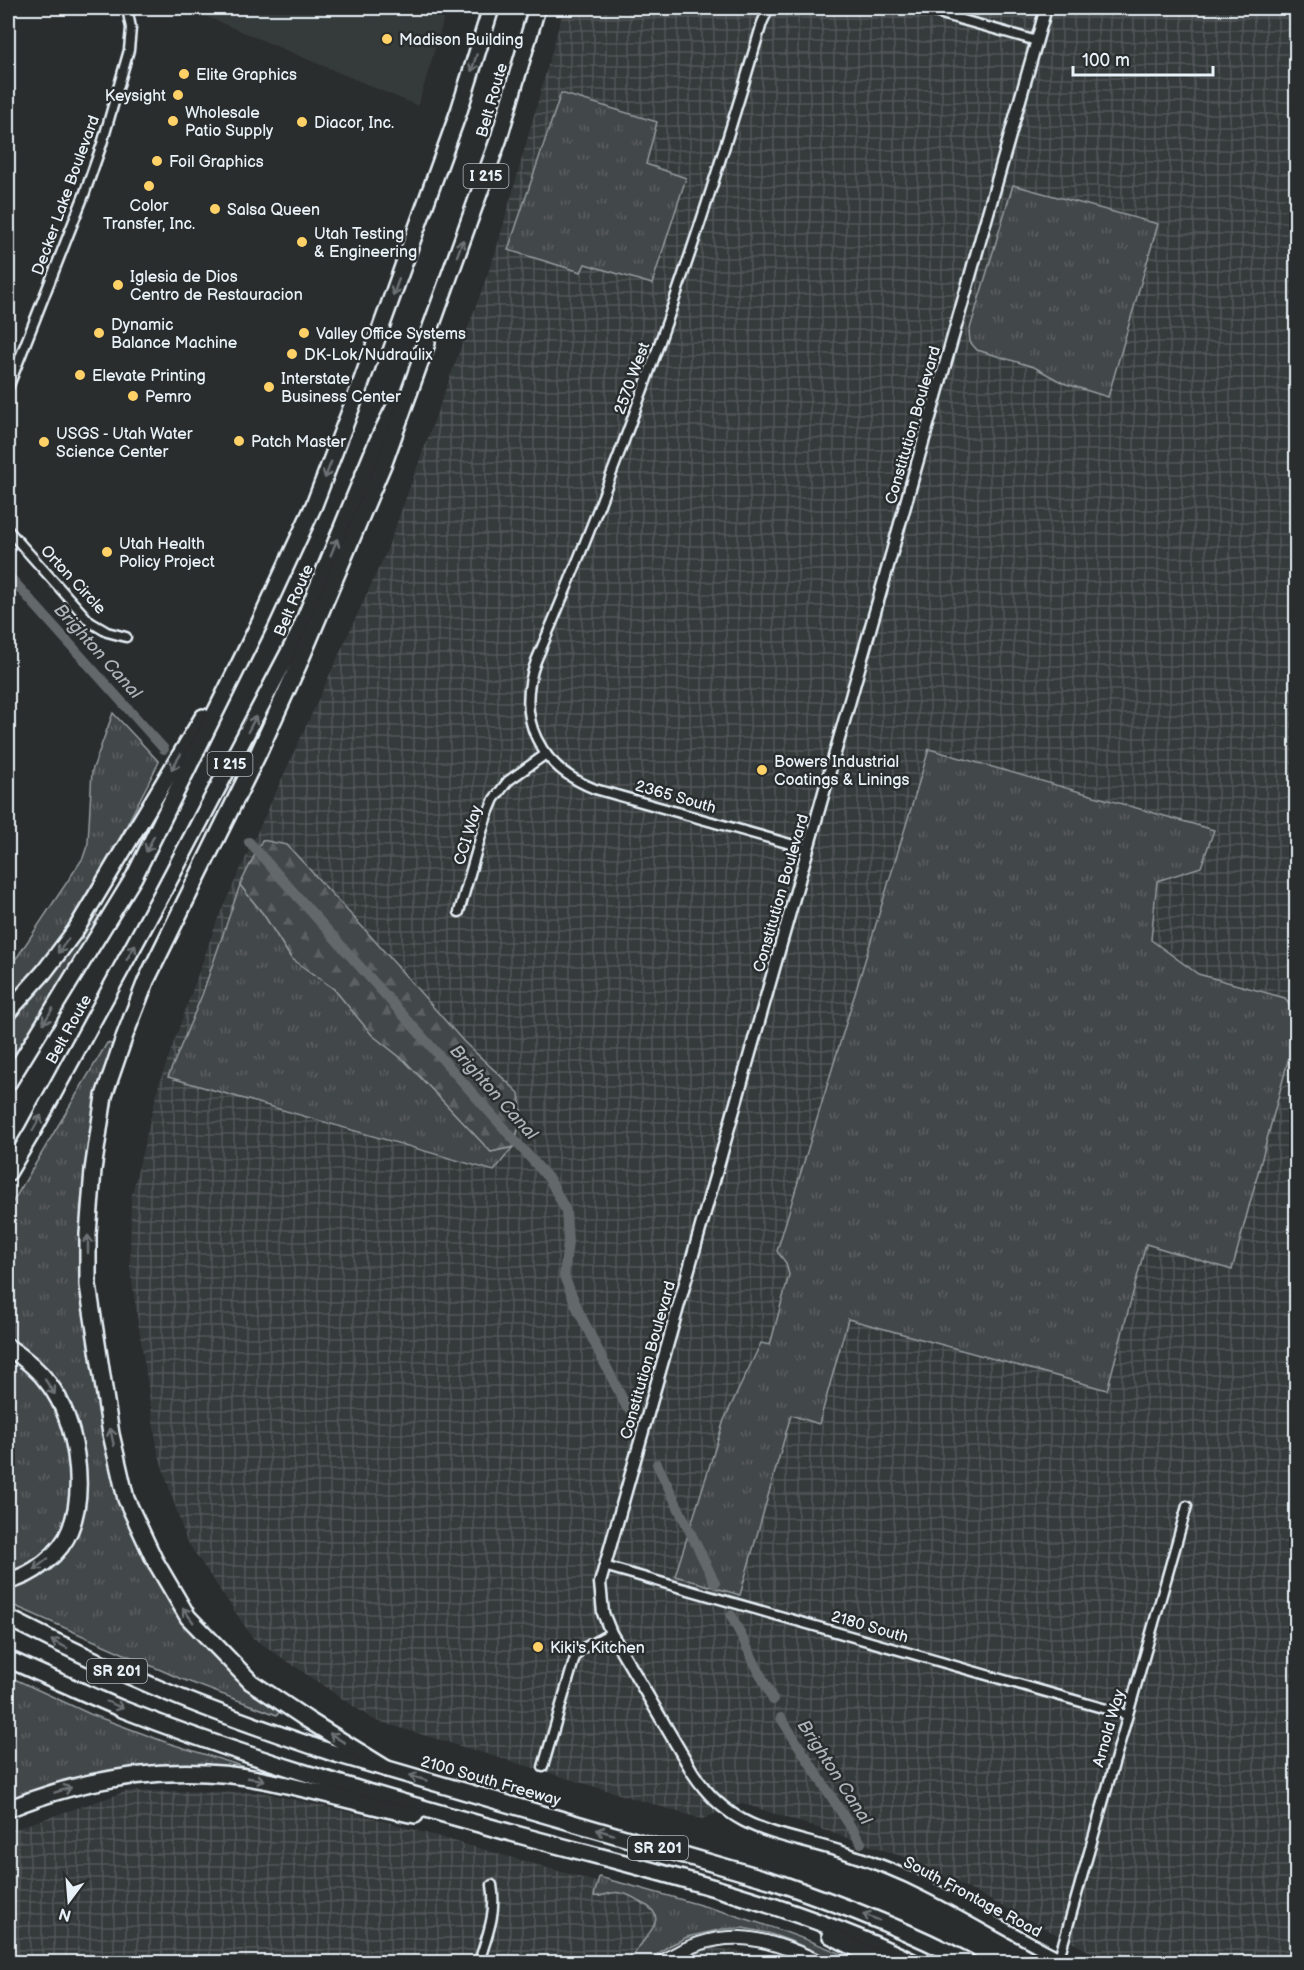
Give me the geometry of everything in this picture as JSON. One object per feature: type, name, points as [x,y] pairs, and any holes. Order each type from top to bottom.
[{"type":"highway","name":"Belt Route","points":[[8,1083],[134,877],[260,622],[314,505],[362,380],[459,111],[491,8]]},
{"type":"highway","name":"Belt Route","points":[[8,1173],[164,890],[298,635],[377,442],[426,343],[499,138],[537,8]]},
{"type":"highway","points":[[387,1768],[251,1682],[188,1617],[154,1559],[126,1498],[111,1434],[88,1285],[88,1234],[93,1170],[104,1096],[125,1035],[146,981],[259,752],[297,668],[385,460],[426,343]]},
{"type":"highway","points":[[8,1012],[44,972],[75,931],[260,622]]},
{"type":"highway","points":[[8,1347],[33,1365],[50,1385],[64,1412],[75,1447],[78,1478],[76,1509],[69,1532],[59,1547],[40,1566],[8,1581]]},
{"type":"highway","name":"2100 South Freeway","points":[[8,1618],[89,1659],[170,1694],[281,1736],[773,1881],[842,1905],[925,1940],[968,1962]]},
{"type":"highway","name":"SR 201","points":[[8,1659],[124,1709],[296,1771],[498,1830],[679,1877],[803,1915],[913,1962]]},
{"type":"highway","points":[[8,1809],[28,1800],[84,1783],[141,1775],[198,1773],[262,1780],[392,1810],[498,1830]]},
{"type":"highway","points":[[679,1877],[787,1917],[883,1962]]},
{"type":"highway","points":[[925,1940],[980,1962]]},
{"type":"main road","points":[[662,1962],[682,1949],[704,1941],[739,1937],[793,1951],[820,1962]]},
{"type":"street","name":"Decker Lake Boulevard","points":[[8,386],[102,144],[129,50],[131,28],[127,8]]},
{"type":"street","name":"2570 West","points":[[546,754],[536,737],[530,715],[528,694],[532,672],[647,380],[708,203],[762,23],[769,8]]},
{"type":"street","points":[[920,8],[1037,41]]},
{"type":"street","name":"Constitution Boulevard","points":[[611,1633],[600,1596],[604,1566],[1046,8]]},
{"type":"street","name":"Orton Circle","points":[[8,530],[90,622],[107,632],[126,637]]},
{"type":"street","name":"2365 South","points":[[546,754],[564,773],[596,789],[808,849]]},
{"type":"street","name":"CCI Way","points":[[459,912],[494,798],[508,781],[546,754]]},
{"type":"street","name":"Arnold Way","points":[[1063,1960],[1127,1715],[1186,1506]]},
{"type":"street","name":"2180 South","points":[[604,1566],[1127,1715]]},
{"type":"street","points":[[543,1767],[575,1657],[580,1650],[611,1633]]},
{"type":"street","name":"South Frontage Road","points":[[611,1633],[702,1786],[730,1814],[765,1830],[843,1852],[927,1886],[1063,1960]]},
{"type":"street","points":[[479,1962],[495,1901],[492,1885]]},
{"type":"shaded area","points":[[186,8],[447,8],[418,106]]},
{"type":"shaded area","points":[[564,8],[1296,8],[1296,1962],[1110,1962],[913,1860],[742,1803],[702,1819],[374,1720],[253,1638],[186,1540],[158,1453],[130,1269],[131,1198],[159,1084],[218,918],[387,550],[496,251]]},
{"type":"shaded area","points":[[128,1791],[260,1792],[363,1815],[593,1881],[706,1918],[717,1948],[786,1962],[8,1962],[8,1831]]},
{"type":"green space","points":[[561,93],[657,122],[646,164],[686,178],[652,284],[585,264],[581,272],[508,250]]},
{"type":"green space","points":[[1013,185],[1158,224],[1108,397],[1063,383],[1034,367],[977,350],[970,342],[969,332]]},
{"type":"green space","points":[[113,713],[159,762],[118,842],[99,886],[75,924],[8,1007],[8,966],[18,956],[83,858],[88,843],[92,771]]},
{"type":"green space","points":[[929,749],[1214,830],[1201,867],[1157,881],[1151,940],[1198,974],[1285,998],[1296,1016],[1296,1031],[1232,1270],[1146,1244],[1107,1390],[848,1319],[819,1424],[791,1415],[740,1595],[675,1576],[724,1420],[761,1343],[770,1345],[789,1275],[786,1263],[777,1251]]},
{"type":"green space","points":[[262,840],[287,845],[464,1042],[519,1093],[522,1117],[513,1147],[491,1152],[405,1061],[372,1035],[334,989],[291,958],[264,915],[240,885]]},
{"type":"green space","points":[[240,885],[264,915],[291,958],[334,989],[373,1035],[405,1061],[491,1152],[513,1147],[494,1171],[168,1077],[202,995]]},
{"type":"green space","points":[[94,914],[100,917],[8,1072],[8,1023],[53,970]]},
{"type":"green space","points":[[107,1043],[112,1044],[99,1091],[88,1148],[80,1243],[82,1299],[105,1448],[118,1496],[133,1534],[155,1577],[177,1610],[281,1710],[277,1715],[179,1678],[8,1603],[8,1588],[64,1549],[82,1452],[72,1408],[66,1393],[48,1370],[35,1359],[8,1345],[8,1210]]},
{"type":"green space","points":[[8,1356],[17,1360],[57,1398],[72,1456],[71,1504],[64,1528],[47,1551],[34,1562],[8,1573]]},
{"type":"green space","points":[[8,1676],[90,1714],[168,1743],[271,1775],[186,1769],[8,1808]]},
{"type":"green space","points":[[599,1877],[764,1925],[829,1948],[860,1962],[840,1962],[788,1940],[743,1928],[723,1929],[687,1937],[667,1947],[647,1962],[629,1962],[654,1926],[656,1917],[649,1908],[627,1894],[614,1892],[594,1896]]},
{"type":"waterway","name":"Brighton Canal","points":[[8,575],[164,749]]},
{"type":"waterway","name":"Brighton Canal","points":[[249,842],[550,1180],[566,1211],[568,1242],[564,1276],[578,1310],[627,1408]]},
{"type":"waterway","name":"Brighton Canal","points":[[657,1464],[715,1583]]},
{"type":"waterway","name":"Brighton Canal","points":[[731,1615],[773,1700]]},
{"type":"waterway","name":"Brighton Canal","points":[[781,1718],[861,1843]]},
{"type":"place","name":"Madison Building","points":[[387,39]]},
{"type":"place","name":"Elite Graphics","points":[[184,74]]},
{"type":"place","name":"Keysight","points":[[178,95]]},
{"type":"place","name":"Wholesale Patio Supply","points":[[173,121]]},
{"type":"place","name":"Diacor, Inc.","points":[[302,122]]},
{"type":"place","name":"Foil Graphics","points":[[157,161]]},
{"type":"place","name":"Color Transfer, Inc.","points":[[149,186]]},
{"type":"place","name":"Salsa Queen","points":[[215,209]]},
{"type":"place","name":"Utah Testing & Engineering","points":[[302,242]]},
{"type":"place","name":"Iglesia de Dios Centro de Restauracion","points":[[118,285]]},
{"type":"place","name":"Dynamic Balance Machine","points":[[99,333]]},
{"type":"place","name":"Valley Office Systems","points":[[304,333]]},
{"type":"place","name":"DK-Lok/Nudraulix","points":[[292,354]]},
{"type":"place","name":"Elevate Printing","points":[[80,375]]},
{"type":"place","name":"Interstate Business Center","points":[[269,387]]},
{"type":"place","name":"Pemro","points":[[133,396]]},
{"type":"place","name":"Patch Master","points":[[239,441]]},
{"type":"place","name":"USGS - Utah Water Science Center","points":[[44,442]]},
{"type":"place","name":"Utah Health Policy Project","points":[[107,552]]},
{"type":"place","name":"Bowers Industrial Coatings & Linings","points":[[762,770]]},
{"type":"place","name":"Kiki's Kitchen","points":[[538,1647]]}]
